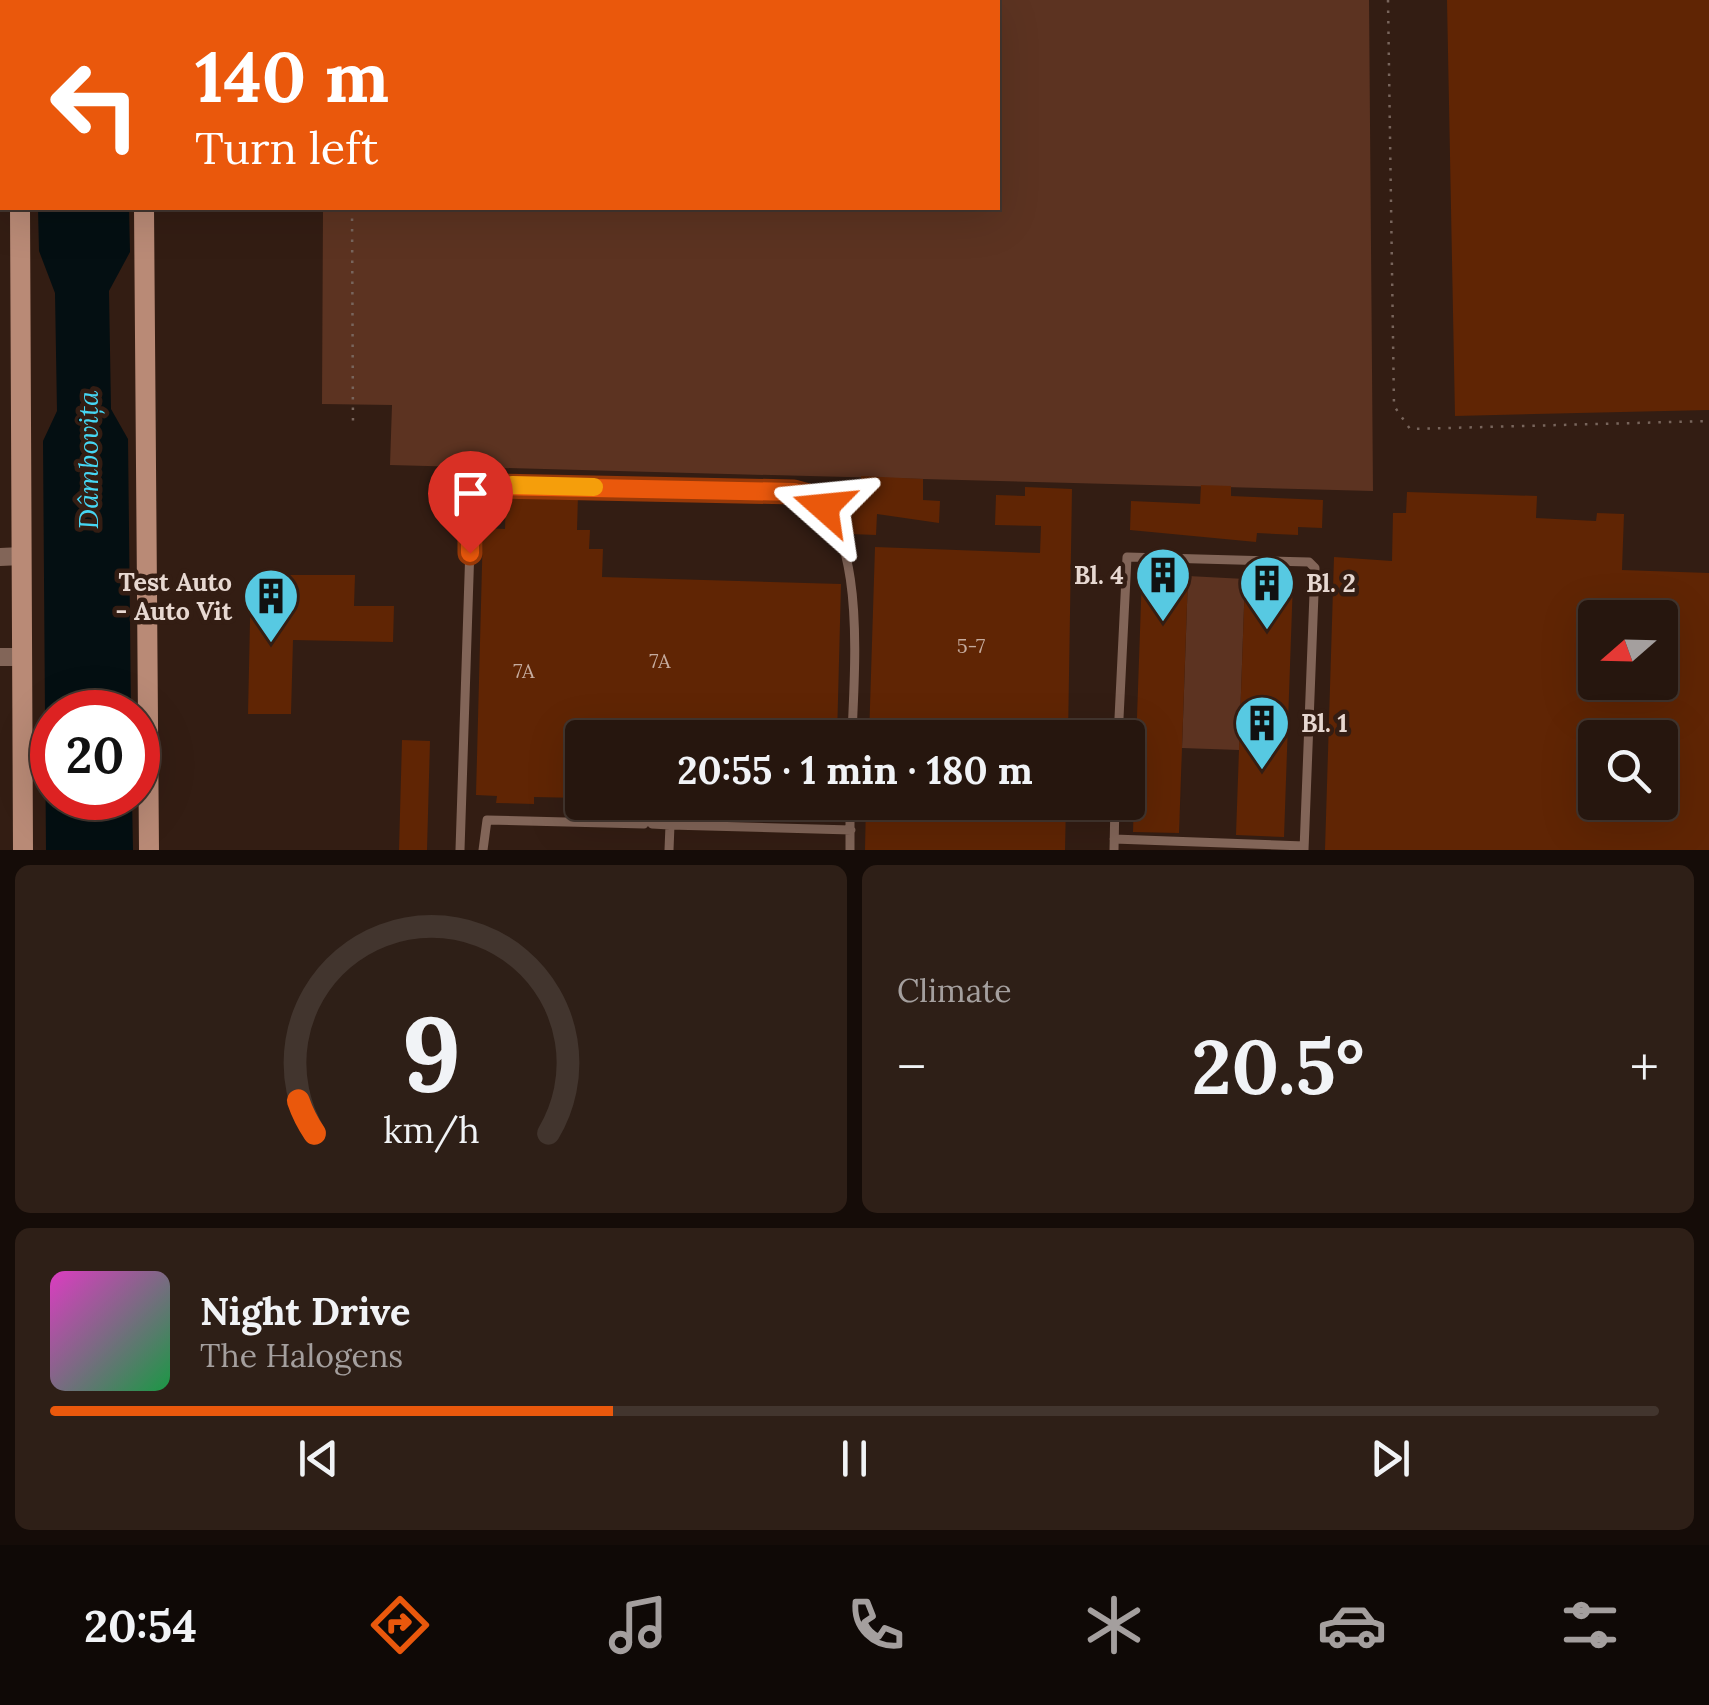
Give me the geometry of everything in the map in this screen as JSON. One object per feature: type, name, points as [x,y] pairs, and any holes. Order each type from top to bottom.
[{"type":"main road","points":[[20,210],[23,850]]},
{"type":"main road","points":[[144,210],[149,850]]},
{"type":"main road","points":[[0,499],[22,498]]},
{"type":"street","points":[[0,556],[22,556]]},
{"type":"street","points":[[0,658],[22,657]]},
{"type":"lane","points":[[460,850],[470,516],[478,500],[500,486],[794,492],[818,502],[829,515],[855,589],[852,720]]},
{"type":"lane","points":[[1115,820],[1114,845],[1304,848],[1315,568],[1309,562],[1127,557],[1119,720]]},
{"type":"lane","points":[[483,850],[487,820],[851,830]]},
{"type":"lane","points":[[850,850],[851,820]]},
{"type":"lane","points":[[669,850],[670,825]]},
{"type":"path","points":[[1388,0],[1394,406],[1400,421],[1410,430],[1709,421]]},
{"type":"path","points":[[352,210],[353,427]]},
{"type":"shaded area","points":[[1000,0],[1369,0],[1373,491],[390,465],[392,405],[322,404],[323,210],[1000,210]]},
{"type":"shaded area","points":[[1188,576],[1245,579],[1239,750],[1182,748]]},
{"type":"water","name":"Dâmbovița","points":[[38,210],[129,210],[130,252],[109,291],[111,409],[128,439],[131,690],[45,690],[43,441],[57,411],[55,293],[39,251]]},
{"type":"water","points":[[46,820],[132,820],[133,850],[46,850]]},
{"type":"building","points":[[1447,0],[1709,0],[1709,410],[1455,416]]},
{"type":"building","points":[[861,476],[923,479],[923,500],[940,501],[939,523],[877,514],[876,535],[850,534],[852,495],[860,495]]},
{"type":"building","points":[[1201,485],[1231,486],[1231,496],[1323,500],[1322,528],[1298,527],[1298,535],[1257,533],[1256,542],[1130,530],[1131,501],[1200,504]]},
{"type":"building","points":[[1025,487],[1072,489],[1068,720],[870,720],[875,547],[1040,553],[1041,526],[995,525],[996,495],[1025,496]]},
{"type":"building","points":[[1407,492],[1537,496],[1536,518],[1596,521],[1597,513],[1624,514],[1622,570],[1709,573],[1709,850],[1325,850],[1334,557],[1392,561],[1393,513],[1406,513]]},
{"type":"building","points":[[506,494],[578,495],[577,530],[590,530],[589,549],[603,549],[602,577],[841,584],[837,720],[565,720],[565,798],[534,797],[534,804],[496,803],[497,796],[476,795],[483,528],[505,529]]},
{"type":"building","points":[[1142,574],[1188,576],[1179,833],[1133,832],[1133,820],[1145,820],[1145,720],[1137,720]]},
{"type":"building","points":[[251,575],[355,575],[354,606],[394,606],[393,642],[293,640],[291,714],[248,714]]},
{"type":"building","points":[[1245,579],[1293,580],[1284,837],[1236,835]]},
{"type":"building","points":[[402,740],[430,741],[427,850],[399,850]]},
{"type":"building","points":[[866,820],[1066,820],[1065,850],[865,850]]},
{"type":"slow traffic","points":[[512,485],[594,487]]},
{"type":"place","name":"Bl. 4","points":[[1163,624]]},
{"type":"place","name":"Bl. 2","points":[[1267,632]]},
{"type":"place","name":"Test Auto - Auto Vit","points":[[271,645]]},
{"type":"place","name":"Bl. 1","points":[[1262,772]]},
{"type":"route","points":[[470,553],[472,509],[491,488],[506,485],[794,492],[812,497],[824,507]]}]
